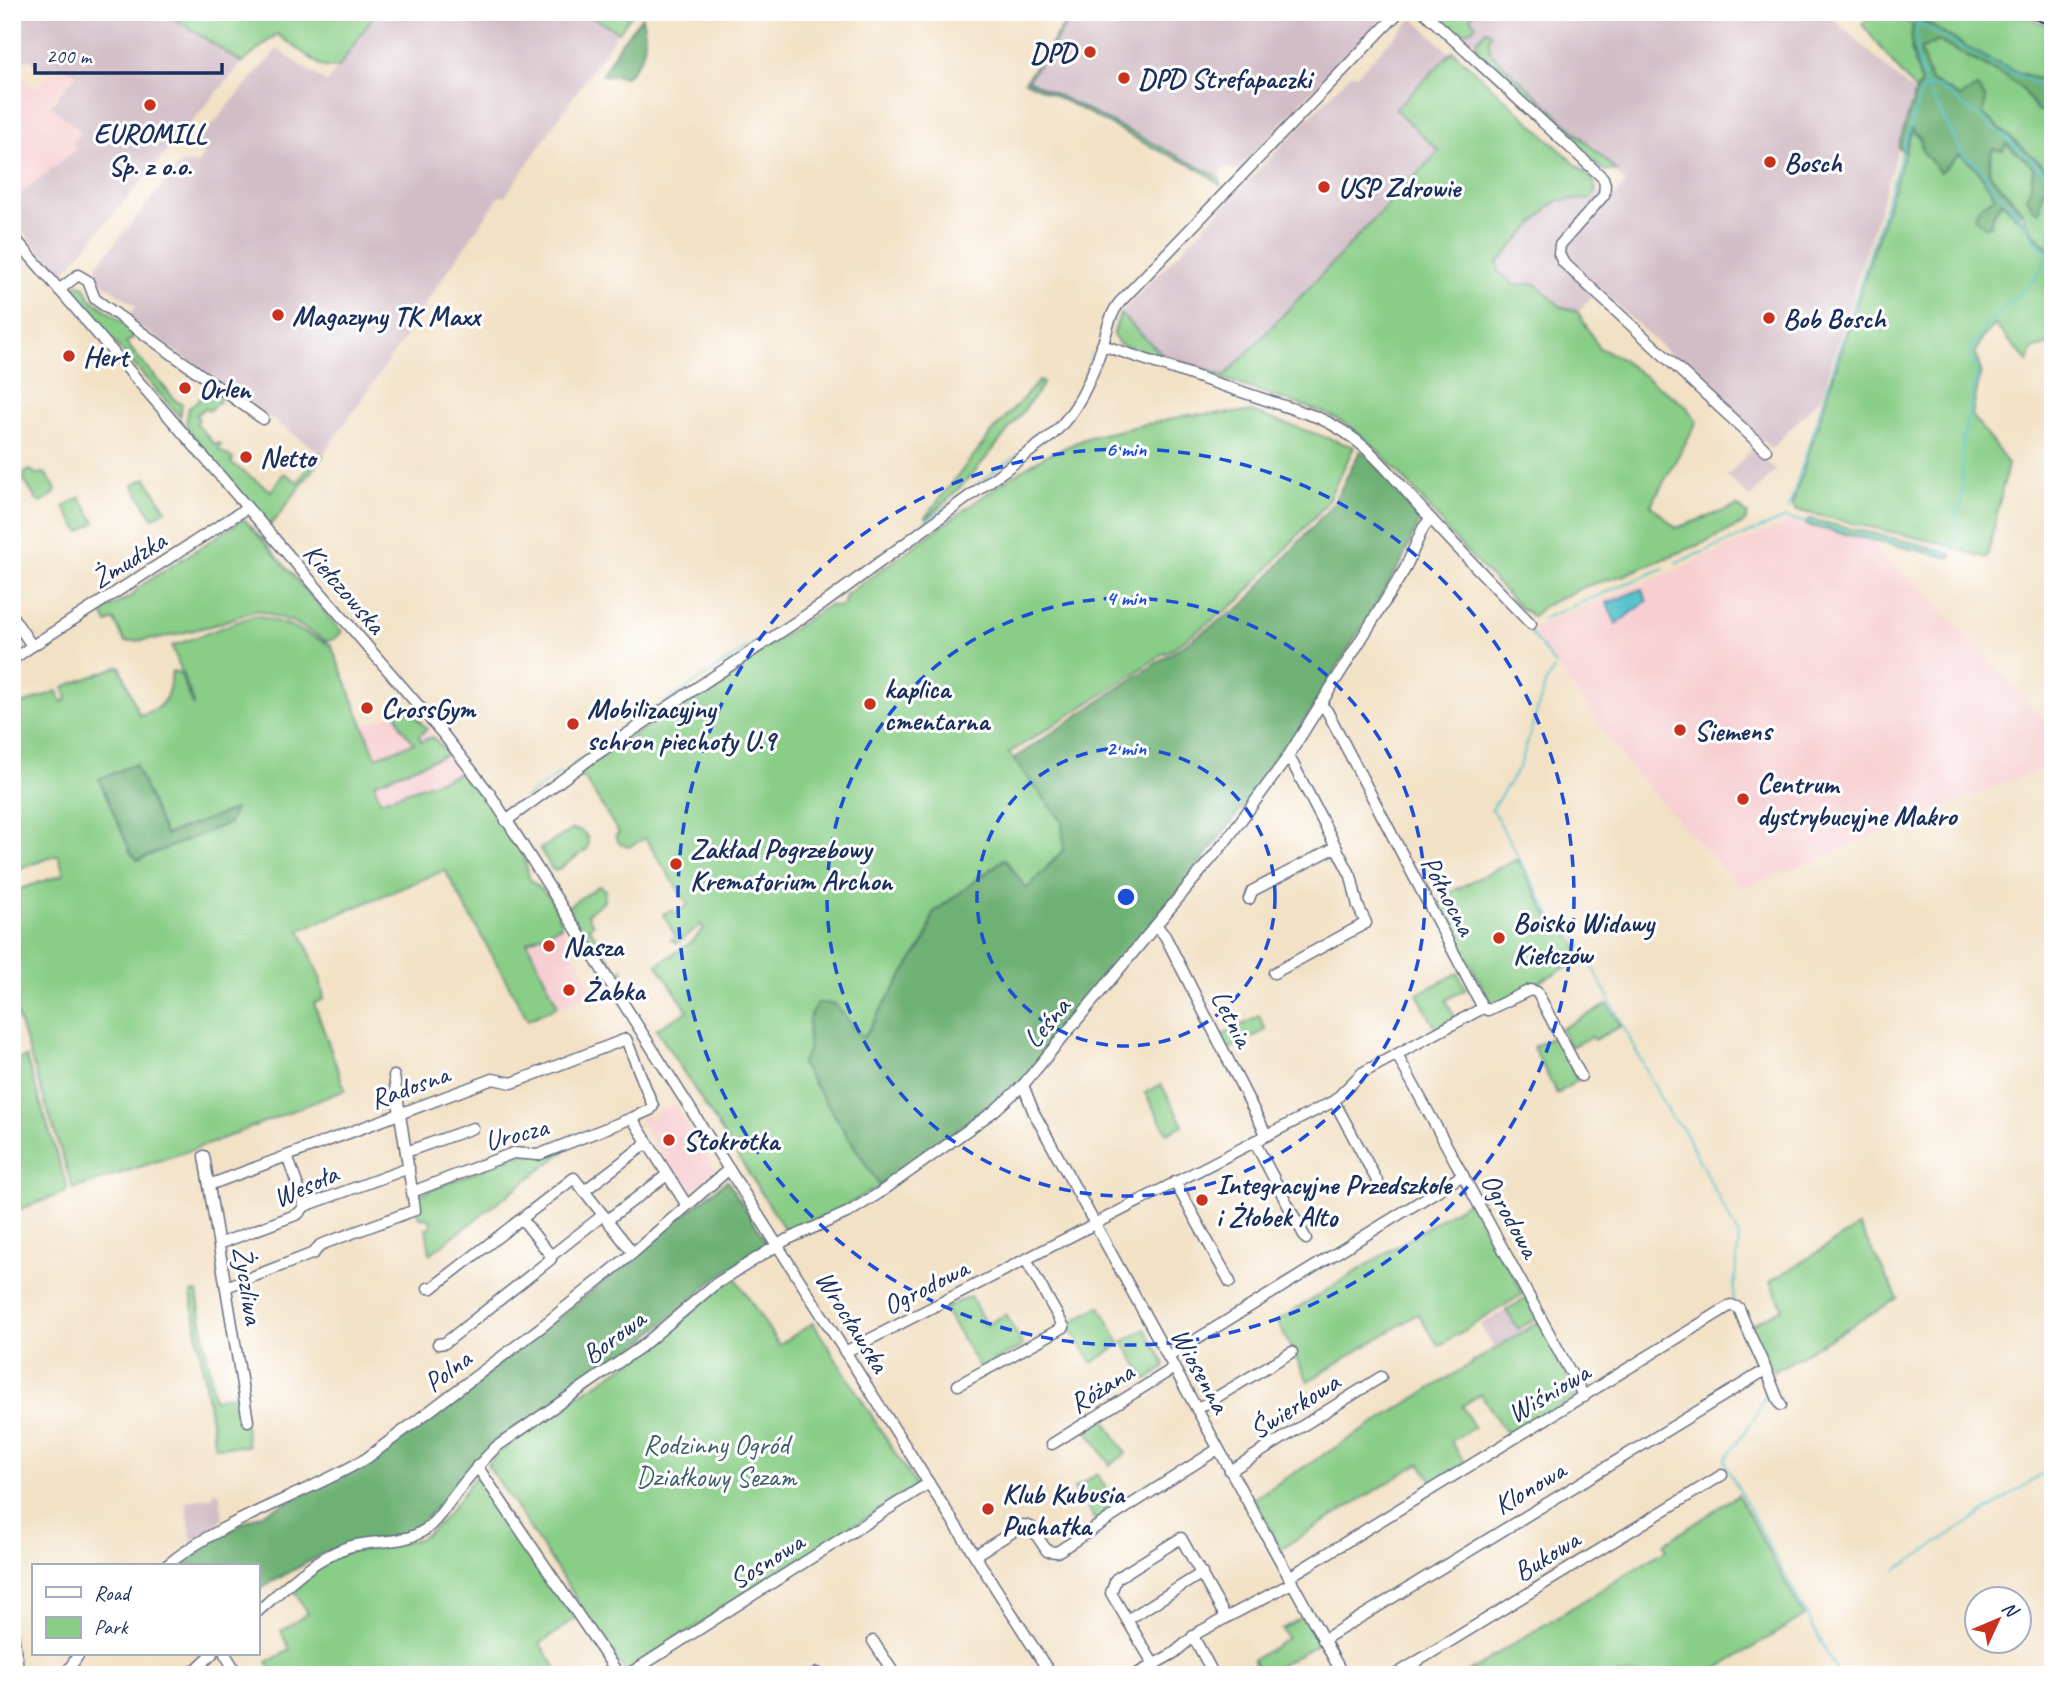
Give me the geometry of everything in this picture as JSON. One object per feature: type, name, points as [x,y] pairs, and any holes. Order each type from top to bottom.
[{"type":"street","points":[[506,821],[614,743],[823,604],[1051,436],[1065,423],[1081,401],[1090,383],[1111,316],[1120,302],[1399,12]]},
{"type":"street","points":[[1424,12],[1602,178],[1605,184],[1604,195],[1560,244],[1559,254],[1563,262],[1766,450]]},
{"type":"street","name":"Kiełczowska","points":[[12,235],[443,734],[483,785],[616,991]]},
{"type":"street","points":[[59,290],[78,275],[88,281],[95,299],[263,419]]},
{"type":"street","points":[[1102,345],[1336,425],[1367,447],[1430,519],[1531,624]]},
{"type":"street","name":"Żmudzka","points":[[12,660],[247,508]]},
{"type":"street","name":"Leśna","points":[[777,1245],[849,1212],[878,1194],[993,1112],[1023,1085],[1225,842],[1287,758],[1405,569],[1423,528],[1430,519]]},
{"type":"street","points":[[12,616],[32,646]]},
{"type":"street","name":"Północna","points":[[1320,704],[1340,735],[1483,1008]]},
{"type":"street","points":[[1274,973],[1366,923],[1351,876],[1292,762],[1287,758]]},
{"type":"street","points":[[1249,899],[1252,891],[1336,847]]},
{"type":"street","name":"Letnia","points":[[1156,925],[1165,936],[1266,1135]]},
{"type":"street","points":[[1483,1008],[1488,1010],[1530,989],[1538,992],[1581,1076]]},
{"type":"street","name":"Wrocławska","points":[[616,991],[1049,1671]]},
{"type":"street","name":"Ogrodowa","points":[[845,1352],[1334,1101],[1362,1073],[1483,1008]]},
{"type":"street","name":"Radosna","points":[[209,1185],[493,1079],[512,1083],[624,1040],[653,1106],[632,1118]]},
{"type":"street","name":"Ogrodowa","points":[[1397,1055],[1584,1397]]},
{"type":"street","points":[[226,1287],[314,1253],[320,1245],[415,1210],[394,1076]]},
{"type":"street","name":"Wiosenna","points":[[1023,1085],[1034,1113],[1343,1675]]},
{"type":"street","points":[[1334,1101],[1382,1190]]},
{"type":"street","points":[[632,1118],[686,1204]]},
{"type":"street","name":"Urocza","points":[[412,1192],[513,1153],[538,1155],[632,1118]]},
{"type":"street","points":[[406,1152],[473,1128]]},
{"type":"street","points":[[1254,1141],[1306,1239]]},
{"type":"street","points":[[584,1191],[647,1143]]},
{"type":"street","name":"Życzliwa","points":[[204,1156],[248,1421]]},
{"type":"street","points":[[287,1156],[305,1206]]},
{"type":"street","name":"Wesoła","points":[[219,1244],[298,1214],[305,1206],[409,1168]]},
{"type":"street","name":"Polna","points":[[169,1564],[227,1526],[338,1475],[367,1458],[540,1328],[729,1169]]},
{"type":"street","points":[[438,1344],[444,1343],[605,1217],[667,1175]]},
{"type":"street","points":[[1168,1357],[1463,1175]]},
{"type":"street","points":[[428,1288],[432,1288],[574,1178],[633,1252]]},
{"type":"street","points":[[1175,1182],[1230,1282]]},
{"type":"street","points":[[522,1219],[551,1258]]},
{"type":"street","name":"Borowa","points":[[259,1610],[315,1562],[330,1554],[352,1546],[404,1538],[424,1530],[437,1518],[477,1466],[510,1436],[641,1348],[714,1285],[777,1245]]},
{"type":"street","points":[[958,1384],[1064,1327],[1026,1260]]},
{"type":"street","name":"Wiśniowa","points":[[1135,1675],[1174,1653],[1193,1636],[1290,1580],[1731,1305],[1739,1308],[1781,1405]]},
{"type":"street","points":[[1197,1409],[1293,1352]]},
{"type":"street","name":"Różana","points":[[1052,1444],[1174,1368]]},
{"type":"street","name":"Klonowa","points":[[1323,1640],[1759,1374]]},
{"type":"street","name":"Świerkowa","points":[[1230,1471],[1381,1377]]},
{"type":"street","points":[[975,1555],[1024,1525],[1031,1527],[1047,1551],[1057,1552],[1218,1449]]},
{"type":"street","points":[[477,1466],[619,1675]]},
{"type":"street","name":"Bukowa","points":[[1395,1675],[1721,1475]]},
{"type":"street","name":"Sosnowa","points":[[627,1675],[929,1483]]},
{"type":"street","points":[[1154,1665],[1111,1593],[1116,1579],[1181,1538],[1226,1618]]},
{"type":"street","points":[[1127,1620],[1202,1573]]},
{"type":"street","points":[[12,1628],[19,1675]]},
{"type":"street","points":[[1193,1636],[1214,1675]]},
{"type":"street","points":[[873,1642],[895,1675]]},
{"type":"street","points":[[65,1675],[78,1656]]},
{"type":"street","points":[[190,1675],[210,1656]]},
{"type":"street","points":[[226,1656],[238,1675]]},
{"type":"street","points":[[1036,1675],[1049,1671]]},
{"type":"shaded area","points":[[12,12],[165,12],[242,63],[61,276],[12,218],[12,200],[77,149],[72,144],[81,132],[50,105],[77,74],[58,66],[45,72],[12,49]]},
{"type":"shaded area","points":[[376,12],[583,12],[618,32],[506,195],[499,197],[323,455],[128,318],[136,306],[97,279],[97,265],[180,164],[197,164],[205,155],[194,146],[277,49],[327,83]]},
{"type":"shaded area","points":[[1075,12],[1388,12],[1237,170],[1224,168],[1219,177],[1028,80]]},
{"type":"shaded area","points":[[1474,12],[1826,12],[1915,94],[1821,397],[1771,449],[1604,293],[1592,296],[1578,312],[1560,306],[1536,284],[1514,285],[1498,271],[1498,262],[1558,200],[1590,199],[1596,189],[1609,200],[1626,183],[1459,28]]},
{"type":"shaded area","points":[[1413,18],[1450,53],[1396,109],[1440,151],[1225,376],[1165,357],[1120,314],[1352,73],[1356,75]]},
{"type":"shaded area","points":[[12,65],[35,89],[58,66],[75,73],[49,104],[81,133],[77,149],[12,200]]},
{"type":"shaded area","points":[[1752,449],[1776,470],[1750,498],[1727,476]]},
{"type":"shaded area","points":[[1787,521],[1872,540],[1883,557],[1918,585],[2053,729],[2053,764],[1742,889],[1635,774],[1530,628],[1694,563]]},
{"type":"shaded area","points":[[406,706],[433,737],[376,757],[363,726]]},
{"type":"shaded area","points":[[448,754],[463,772],[380,801],[373,783]]},
{"type":"shaded area","points":[[561,926],[595,996],[559,1007],[527,942]]},
{"type":"shaded area","points":[[674,1105],[716,1171],[690,1193],[685,1192],[641,1122],[642,1118],[648,1115],[650,1119],[655,1117],[654,1113]]},
{"type":"shaded area","points":[[1506,1310],[1521,1333],[1495,1349],[1480,1325]]},
{"type":"shaded area","points":[[219,1492],[223,1517],[219,1524],[192,1542],[186,1501],[213,1497],[213,1493]]},
{"type":"green space","points":[[165,12],[376,12],[338,68],[323,67],[277,34],[242,63]]},
{"type":"green space","points":[[583,12],[633,12],[619,32]]},
{"type":"green space","points":[[1073,12],[1028,80],[1219,177],[1221,187],[1197,168],[1025,81]]},
{"type":"green space","points":[[1432,12],[1475,12],[1470,18],[1476,25],[1458,33]]},
{"type":"green space","points":[[1874,12],[1895,12],[1913,26],[1911,50],[1921,82],[1916,92],[1862,24]]},
{"type":"green space","points":[[1919,12],[2011,12],[2053,27],[2053,81],[2020,73],[1983,56],[1917,17]]},
{"type":"green space","points":[[642,17],[645,43],[637,64],[625,77],[602,75],[619,45]]},
{"type":"green space","points":[[1917,17],[2001,65],[2037,79],[2053,81],[2053,105],[2048,113],[2037,110],[2024,91],[2008,78],[1938,41],[1920,50],[1931,81],[1960,97],[1977,87],[1986,99],[1983,114],[2053,174],[2053,189],[2047,186],[2042,193],[2040,212],[2033,209],[2027,198],[2035,168],[2007,144],[2003,150],[1992,149],[1989,173],[2022,211],[2016,217],[2002,201],[1993,214],[1990,225],[1984,226],[1974,218],[1979,207],[1995,197],[1977,169],[1960,154],[1940,172],[1922,151],[1920,139],[1912,130],[1904,152],[1898,148],[1921,82],[1911,41],[1913,24]]},
{"type":"green space","points":[[1486,30],[1491,33],[1489,43],[1492,54],[1617,171],[1603,170],[1539,111],[1518,88],[1520,86],[1479,55],[1476,42]]},
{"type":"green space","points":[[1938,41],[2008,78],[2024,91],[2037,110],[2052,110],[2053,105],[2053,174],[1983,114],[1931,81],[1920,50]]},
{"type":"green space","points":[[1453,51],[1593,180],[1596,189],[1590,199],[1558,200],[1549,207],[1498,262],[1498,271],[1514,285],[1536,284],[1560,306],[1578,312],[1599,348],[1615,355],[1686,406],[1697,422],[1651,505],[1676,528],[1738,506],[1748,515],[1744,523],[1708,541],[1624,575],[1586,586],[1544,606],[1532,617],[1523,611],[1443,527],[1390,463],[1344,423],[1327,414],[1119,344],[1113,335],[1120,314],[1165,357],[1225,376],[1439,151],[1395,109]]},
{"type":"green space","points":[[1912,130],[1947,167],[1960,153],[1977,169],[1995,197],[1990,225],[1993,214],[2003,201],[2053,257],[2053,343],[2032,349],[2028,362],[1995,325],[1982,338],[1975,354],[1981,371],[1972,415],[2008,464],[1987,558],[1931,541],[1795,510],[1792,505]]},
{"type":"green space","points":[[2007,144],[2035,168],[2031,177],[2042,193],[2047,185],[2053,189],[2053,253],[2034,234],[2022,211],[1989,173],[1992,148]]},
{"type":"green space","points":[[77,284],[85,287],[90,298],[138,334],[126,343],[177,402],[182,404],[180,417],[74,297]]},
{"type":"green space","points":[[1039,381],[1043,383],[1042,386],[988,456],[927,518],[994,430]]},
{"type":"green space","points":[[214,388],[219,392],[220,401],[209,411],[205,408],[196,415],[199,419],[196,423],[215,445],[221,445],[218,449],[233,459],[231,463],[271,491],[284,473],[298,482],[319,453],[323,456],[267,527],[186,427],[188,409]]},
{"type":"green space","points":[[1252,412],[1354,447],[1326,504],[1239,601],[1166,653],[1009,753],[1062,821],[1064,849],[1027,890],[1004,859],[933,913],[927,937],[863,1038],[835,1005],[809,1019],[808,1051],[801,1064],[880,1186],[832,1214],[787,1233],[656,1029],[688,1011],[657,965],[690,943],[704,929],[701,925],[677,943],[671,940],[676,937],[663,914],[672,910],[675,914],[688,905],[645,838],[629,847],[620,844],[615,836],[619,833],[583,776],[579,778],[579,772],[829,605],[838,607],[844,604],[846,595],[1010,477],[1045,456],[1089,437],[1188,415]]},
{"type":"green space","points":[[1360,451],[1370,457],[1422,516],[1400,565],[1284,754],[1158,917],[1021,1083],[880,1186],[801,1064],[808,1051],[809,1019],[817,1003],[835,1004],[863,1038],[927,937],[933,913],[1005,859],[1027,889],[1064,849],[1062,821],[1013,759],[1243,605],[1333,504]]},
{"type":"green space","points":[[30,470],[37,474],[45,473],[56,489],[54,494],[42,502],[37,501],[24,480],[25,473]]},
{"type":"green space","points":[[146,478],[166,510],[153,518],[133,485]]},
{"type":"green space","points":[[80,497],[95,522],[80,532],[64,507]]},
{"type":"green space","points":[[244,519],[342,632],[334,639],[327,641],[293,622],[257,610],[214,625],[161,638],[125,642],[114,620],[107,623],[101,612],[132,596],[139,587]]},
{"type":"green space","points":[[1809,519],[1923,545],[1951,554],[1951,558],[1806,525]]},
{"type":"green space","points":[[256,615],[291,626],[331,645],[376,757],[414,743],[401,727],[396,712],[406,706],[427,729],[419,736],[421,741],[433,737],[448,754],[374,783],[380,801],[463,772],[486,795],[523,854],[530,880],[549,896],[557,910],[561,926],[527,942],[558,1006],[528,1020],[445,870],[300,930],[320,977],[324,999],[314,1003],[345,1090],[209,1144],[73,1189],[12,999],[12,892],[64,874],[58,855],[12,871],[12,708],[57,691],[62,702],[67,699],[63,687],[120,666],[139,715],[155,709],[165,700],[172,671],[180,673],[193,705],[172,646]],"holes":[[[135,765],[165,835],[234,810],[138,860],[131,853],[99,779]]]},
{"type":"green space","points":[[135,764],[165,835],[235,809],[229,823],[138,860],[131,853],[99,779]]},
{"type":"green space","points":[[573,829],[586,835],[587,849],[556,871],[540,849]]},
{"type":"green space","points":[[1517,859],[1553,924],[1569,934],[1584,958],[1493,1006],[1440,908],[1442,896]]},
{"type":"green space","points":[[599,886],[605,889],[604,901],[587,914],[593,924],[589,927],[618,972],[623,969],[620,977],[612,977],[567,909]]},
{"type":"green space","points":[[1458,973],[1466,989],[1446,1000],[1456,1019],[1436,1029],[1417,994]]},
{"type":"green space","points":[[1608,1004],[1621,1026],[1594,1040],[1592,1037],[1570,1047],[1561,1029]]},
{"type":"green space","points":[[1259,1016],[1266,1030],[1226,1051],[1219,1037]]},
{"type":"green space","points":[[1555,1036],[1578,1080],[1557,1094],[1533,1047]]},
{"type":"green space","points":[[26,1057],[67,1187],[66,1192],[12,1212],[12,1061]]},
{"type":"green space","points":[[1161,1084],[1183,1125],[1167,1133],[1145,1093]]},
{"type":"green space","points":[[563,1149],[565,1151],[430,1254],[426,1228],[431,1227],[430,1219],[419,1218],[416,1196],[517,1155]]},
{"type":"green space","points":[[727,1180],[768,1244],[715,1279],[637,1346],[477,1461],[415,1531],[328,1551],[259,1589],[259,1564],[177,1564],[226,1531],[353,1471],[398,1441],[561,1316]]},
{"type":"green space","points":[[1474,1198],[1523,1294],[1439,1346],[1418,1314],[1308,1381],[1277,1321]]},
{"type":"green space","points":[[1859,1226],[1898,1298],[1773,1372],[1749,1326],[1783,1308],[1770,1282]]},
{"type":"green space","name":"Rodzinny Ogród Działkowy Sezam","points":[[735,1277],[779,1345],[813,1323],[916,1486],[625,1672],[487,1464],[547,1417],[653,1346]]},
{"type":"green space","points":[[197,1292],[214,1399],[240,1394],[248,1446],[215,1447],[191,1293]]},
{"type":"green space","points":[[970,1296],[986,1325],[1006,1314],[1023,1346],[980,1369],[944,1309]]},
{"type":"green space","points":[[1527,1298],[1537,1318],[1518,1329],[1506,1310]]},
{"type":"green space","points":[[1100,1306],[1120,1344],[1092,1363],[1068,1324]]},
{"type":"green space","points":[[1540,1321],[1556,1350],[1556,1361],[1580,1394],[1508,1437],[1481,1394],[1462,1406],[1474,1427],[1451,1441],[1465,1463],[1434,1483],[1420,1463],[1280,1549],[1254,1498]]},
{"type":"green space","points":[[1145,1329],[1165,1364],[1164,1368],[1147,1380],[1123,1342]]},
{"type":"green space","points":[[1103,1417],[1126,1454],[1110,1465],[1086,1427]]},
{"type":"green space","points":[[478,1472],[577,1617],[540,1644],[561,1675],[275,1675],[267,1662],[290,1650],[281,1631],[308,1613],[291,1586],[328,1560],[344,1553],[418,1539],[428,1533],[459,1500]]},
{"type":"green space","points":[[1097,1474],[1118,1507],[1096,1521],[1074,1488]]},
{"type":"green space","points":[[1738,1495],[1804,1616],[1707,1675],[1463,1675],[1667,1549],[1664,1544]]},
{"type":"green space","points":[[1306,1615],[1319,1643],[1260,1675],[1253,1660],[1287,1639],[1282,1629]]},
{"type":"water","points":[[1642,589],[1647,601],[1616,624],[1607,603]]},
{"type":"waterway","points":[[1902,12],[1957,45],[2053,92]]},
{"type":"waterway","points":[[1917,23],[1917,59],[1926,86],[1939,87],[2004,136],[2053,180]]},
{"type":"waterway","points":[[1788,510],[1922,90],[1926,86],[1964,155],[1981,168],[1990,185],[2022,219],[2033,238],[2053,256]]},
{"type":"waterway","points":[[1951,547],[1958,539],[1956,512],[1962,505],[1963,437],[1978,371],[1969,353],[1991,321],[2036,277],[2048,254]]},
{"type":"waterway","points":[[1083,383],[1091,354]]},
{"type":"waterway","points":[[572,765],[817,601],[1043,436],[1059,420]]},
{"type":"waterway","points":[[1676,563],[1786,518],[1948,554]]},
{"type":"waterway","points":[[1542,619],[1664,568]]},
{"type":"waterway","points":[[1527,628],[1556,666]]},
{"type":"waterway","points":[[1554,669],[1546,682],[1520,766],[1492,809],[1555,923],[1575,933],[1670,1116],[1683,1129],[1739,1237],[1733,1300]]},
{"type":"waterway","points":[[525,798],[563,771]]},
{"type":"waterway","points":[[1734,1310],[1760,1369]]},
{"type":"waterway","points":[[1767,1383],[1757,1413],[1725,1459],[1839,1675]]},
{"type":"waterway","points":[[1896,1570],[2053,1467]]},
{"type":"railway","points":[[2016,12],[2053,26]]},
{"type":"place","name":"DPD","points":[[1090,52]]},
{"type":"place","name":"DPD Strefapaczki","points":[[1124,78]]},
{"type":"place","name":"EUROMILL Sp. z o.o.","points":[[150,105]]},
{"type":"place","name":"Bosch","points":[[1770,162]]},
{"type":"place","name":"USP Zdrowie","points":[[1324,187]]},
{"type":"place","name":"Magazyny TK Maxx","points":[[278,315]]},
{"type":"place","name":"Bob Bosch","points":[[1769,318]]},
{"type":"place","name":"Hert","points":[[69,356]]},
{"type":"place","name":"Orlen","points":[[185,388]]},
{"type":"place","name":"Netto","points":[[246,457]]},
{"type":"place","name":"kaplica cmentarna","points":[[870,704]]},
{"type":"place","name":"CrossGym","points":[[367,708]]},
{"type":"place","name":"Mobilizacyjny schron piechoty U.9","points":[[573,724]]},
{"type":"place","name":"Siemens","points":[[1680,730]]},
{"type":"place","name":"Centrum dystrybucyjne Makro","points":[[1743,799]]},
{"type":"place","name":"Zakład Pogrzebowy Krematorium Archon","points":[[676,864]]},
{"type":"place","name":"Boisko Widawy Kiełczów","points":[[1499,938]]},
{"type":"place","name":"Nasza","points":[[549,946]]},
{"type":"place","name":"Żabka","points":[[569,990]]},
{"type":"place","name":"Stokrotka","points":[[669,1140]]},
{"type":"place","name":"Integracyjne Przedszkole i Żłobek Alto","points":[[1202,1200]]},
{"type":"place","name":"Klub Kubusia Puchatka","points":[[988,1509]]}]
